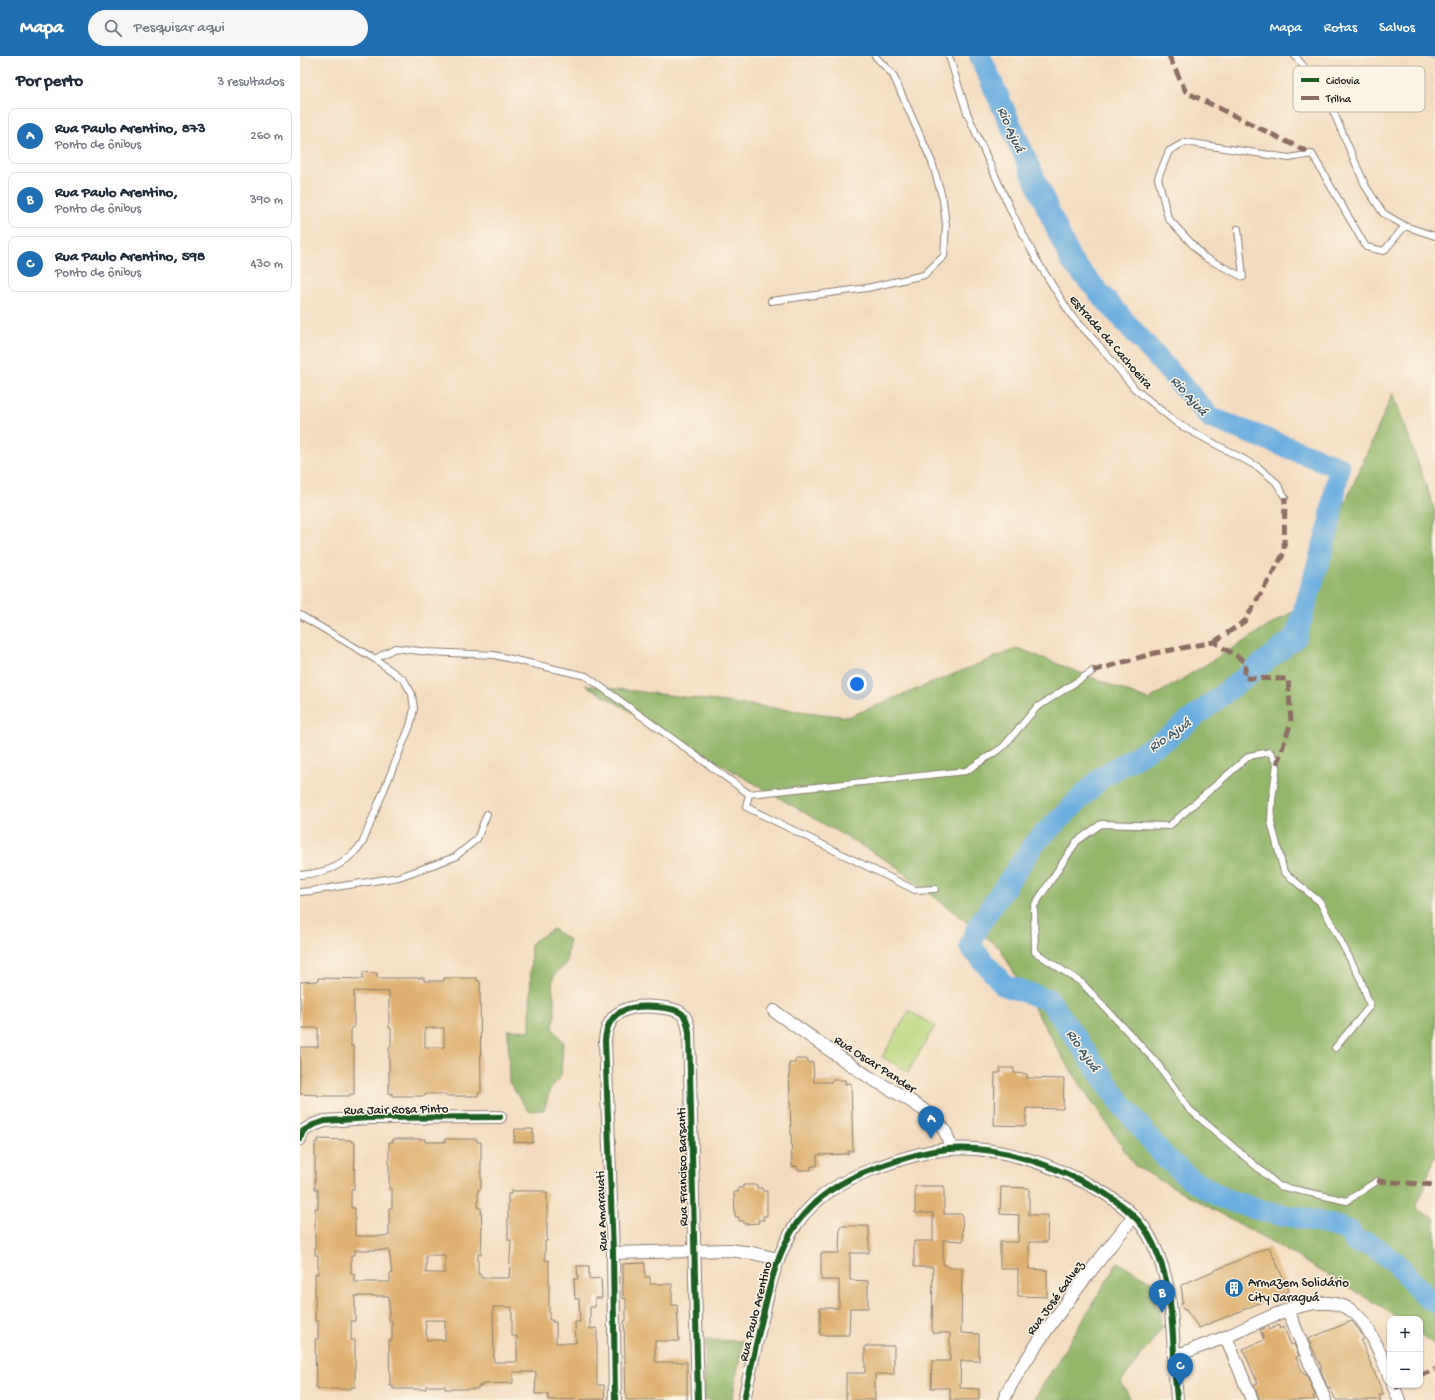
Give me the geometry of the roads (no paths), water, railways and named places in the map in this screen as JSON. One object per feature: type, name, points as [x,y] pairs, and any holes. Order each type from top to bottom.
[{"type":"street","name":"Rua Francisco Barsanti","points":[[610,1023],[617,1014],[626,1008],[641,1006],[667,1008],[681,1013],[685,1018],[689,1032],[698,1400]]},
{"type":"street","name":"Rua Oscar Pander","points":[[774,1011],[867,1076],[919,1108],[937,1121],[946,1131],[950,1149]]},
{"type":"street","name":"Rua Amaravati","points":[[610,1023],[606,1032],[605,1052],[616,1400]]},
{"type":"street","name":"Rua Jair Rosa Pinto","points":[[300,1139],[303,1131],[313,1125],[325,1121],[370,1118],[500,1118]]},
{"type":"street","name":"Rua Paulo Arentino","points":[[744,1400],[767,1297],[778,1259],[796,1224],[807,1210],[836,1186],[854,1176],[913,1155],[950,1149],[1000,1153],[1050,1167],[1097,1189],[1134,1216],[1147,1233],[1164,1267],[1168,1284],[1171,1305],[1177,1400]]},
{"type":"street","name":"Rua José Galvez","points":[[1004,1400],[1022,1367],[1052,1323],[1134,1216]]},
{"type":"street","points":[[612,1253],[694,1250],[741,1251],[778,1259]]},
{"type":"street","points":[[1174,1356],[1288,1310],[1303,1305],[1322,1303],[1344,1307],[1355,1313],[1362,1320],[1387,1371]]},
{"type":"street","points":[[1288,1310],[1325,1400]]},
{"type":"street","points":[[1226,1336],[1252,1400]]},
{"type":"street","points":[[1394,1388],[1400,1400]]},
{"type":"lane","points":[[771,301],[868,288],[924,275],[944,256],[946,225],[944,206],[932,162],[893,75],[875,56]]},
{"type":"lane","name":"Estrada da Cachoeira","points":[[949,56],[967,113],[1012,212],[1036,259],[1071,315],[1140,393],[1178,424],[1258,467],[1276,482],[1285,497]]},
{"type":"lane","points":[[1295,56],[1303,66]]},
{"type":"lane","points":[[1333,112],[1366,187],[1383,213],[1405,226],[1435,236]]},
{"type":"lane","points":[[1238,229],[1243,277],[1204,257],[1168,218],[1158,178],[1169,151],[1185,142],[1289,158],[1312,154],[1366,247],[1384,251],[1405,226]]},
{"type":"lane","points":[[300,615],[375,659],[404,680],[412,694],[414,709],[410,726],[362,844],[351,856],[337,866],[320,873],[300,875]]},
{"type":"lane","points":[[375,659],[396,648],[428,652],[494,655],[586,676],[749,794],[966,771],[1003,748],[1036,708],[1093,671]]},
{"type":"lane","points":[[1335,1048],[1370,1006],[1362,980],[1320,902],[1284,872],[1271,822],[1272,800],[1277,764],[1270,752],[1249,756],[1169,826],[1101,824],[1077,841],[1034,906],[1035,952],[1082,983],[1157,1063],[1189,1109],[1279,1186],[1347,1201],[1377,1181]]},
{"type":"lane","points":[[749,794],[746,807],[915,890],[935,889]]},
{"type":"lane","points":[[300,892],[399,878],[455,857],[477,839],[487,814]]},
{"type":"waterway","name":"Rio Ajuá","points":[[980,56],[1071,261],[1211,418],[1339,467],[1329,527],[1296,637],[1170,736],[1102,777],[1034,844],[978,926],[970,946],[1004,985],[1049,1000],[1124,1107],[1164,1156],[1189,1178],[1224,1199],[1267,1212],[1306,1219],[1338,1227],[1350,1232],[1355,1242],[1370,1244],[1395,1262],[1427,1298],[1435,1302]]},
{"type":"waterway","points":[[1427,56],[1435,57]]},
{"type":"place","name":"Rua Paulo Arentino, 873","points":[[931,1139]]},
{"type":"place","name":"Armazem Solidário City Jaraguá","points":[[1234,1288]]},
{"type":"place","name":"Rua Paulo Arentino,","points":[[1162,1313]]},
{"type":"place","name":"Rua Paulo Arentino, 598","points":[[1180,1386]]}]
